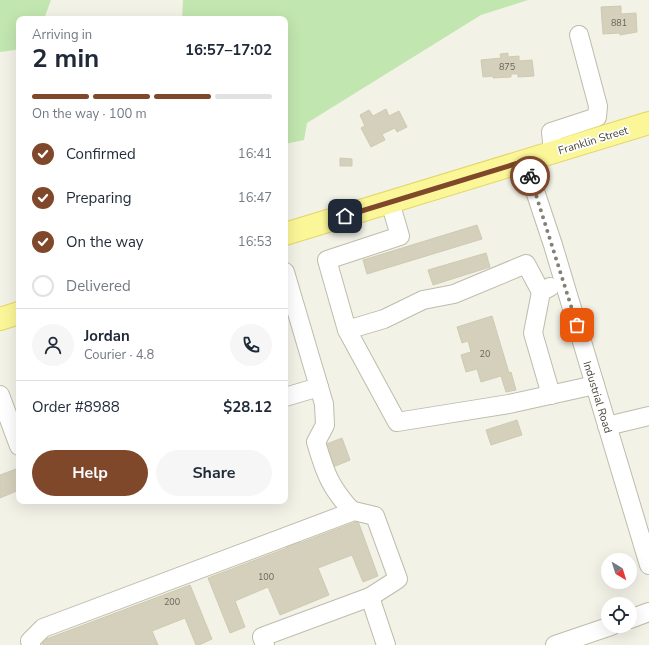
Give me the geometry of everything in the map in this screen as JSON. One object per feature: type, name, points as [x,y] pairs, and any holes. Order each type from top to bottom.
[{"type":"main road","name":"Franklin Street","points":[[288,233],[649,123]]},
{"type":"main road","points":[[0,319],[16,314]]},
{"type":"street","points":[[553,152],[551,132],[597,116],[598,106],[579,35]]},
{"type":"street","name":"Industrial Road","points":[[525,161],[564,280],[607,426],[641,513],[648,559]]},
{"type":"street","points":[[390,202],[400,236],[326,260],[347,330],[397,422],[509,404],[595,386]]},
{"type":"street","points":[[347,330],[384,319],[423,300],[454,294],[526,264],[541,292],[534,333],[551,395]]},
{"type":"street","points":[[541,292],[564,280]]},
{"type":"street","points":[[288,282],[324,404],[325,425],[316,442],[327,477],[336,494],[352,511]]},
{"type":"street","points":[[288,396],[319,387]]},
{"type":"street","points":[[0,395],[16,438]]},
{"type":"street","points":[[607,426],[649,416]]},
{"type":"street","points":[[31,645],[30,642],[43,628],[352,511],[375,516],[398,579],[370,598],[262,637],[265,645]]},
{"type":"street","points":[[370,598],[386,645]]},
{"type":"street","points":[[637,616],[649,612]]},
{"type":"street","points":[[555,645],[601,629]]},
{"type":"green space","points":[[0,0],[51,0],[45,16],[16,16],[16,49],[0,52]]},
{"type":"green space","points":[[183,0],[528,0],[481,15],[307,123],[304,140],[288,143],[288,16],[182,16]]},
{"type":"building","points":[[621,6],[621,14],[636,13],[637,32],[620,35],[620,33],[603,34],[601,7]]},
{"type":"building","points":[[508,53],[508,57],[519,56],[519,61],[532,60],[534,76],[518,77],[518,74],[511,74],[511,77],[483,77],[481,60],[501,58],[500,54]]},
{"type":"building","points":[[386,109],[389,116],[399,111],[407,127],[397,132],[395,128],[382,134],[385,140],[371,147],[361,128],[365,126],[360,115],[369,110],[373,116]]},
{"type":"building","points":[[340,158],[352,159],[352,166],[340,166]]},
{"type":"building","points":[[477,225],[482,239],[367,274],[363,260]]},
{"type":"building","points":[[486,253],[490,267],[433,285],[428,270]]},
{"type":"building","points":[[492,316],[509,373],[511,372],[516,390],[506,392],[501,376],[481,382],[477,369],[466,372],[461,355],[471,352],[468,341],[462,343],[457,327]]},
{"type":"building","points":[[517,420],[522,435],[491,445],[486,430]]},
{"type":"building","points":[[342,438],[350,460],[333,467],[324,445]]},
{"type":"building","points":[[16,469],[16,491],[0,498],[0,475]]},
{"type":"building","points":[[358,521],[378,576],[363,582],[352,555],[318,568],[329,595],[280,615],[268,587],[235,601],[245,627],[230,633],[208,578],[287,548],[284,542],[298,537],[300,543]]},
{"type":"building","points":[[190,585],[212,639],[199,645],[196,645],[185,618],[152,631],[158,645],[43,645],[41,641]]},
{"type":"way so far","points":[[530,176],[577,325]]},
{"type":"route","points":[[345,216],[525,161],[530,176]]}]
